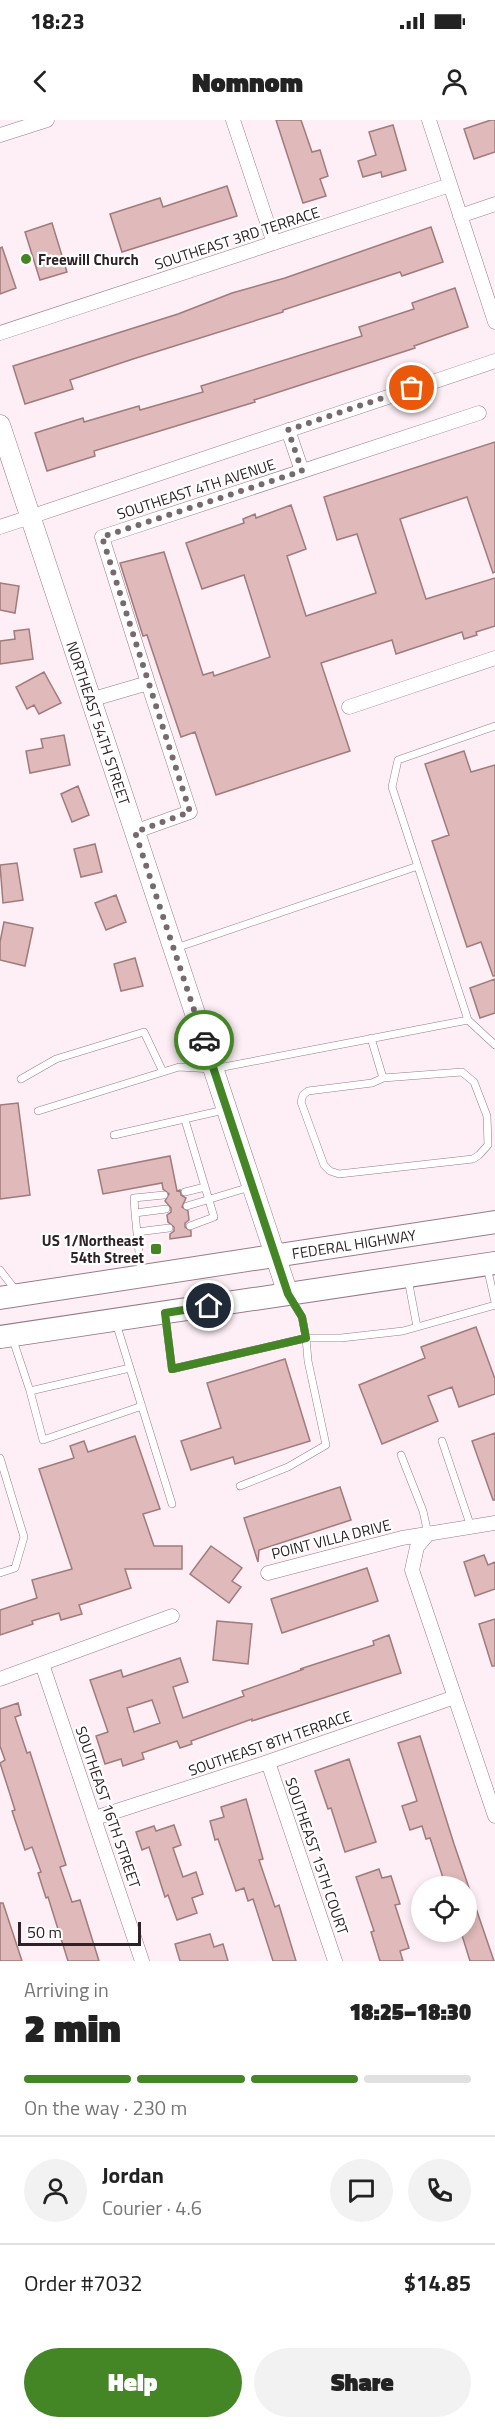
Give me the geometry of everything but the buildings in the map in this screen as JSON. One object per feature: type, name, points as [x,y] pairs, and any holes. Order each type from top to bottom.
[{"type":"main road","name":"FEDERAL HIGHWAY","points":[[10,1297],[495,1222]]},
{"type":"main road","points":[[6,1337],[491,1264]]},
{"type":"street","points":[[0,135],[19,124],[47,120]]},
{"type":"street","points":[[233,120],[274,243]]},
{"type":"street","points":[[429,120],[495,322]]},
{"type":"street","name":"SOUTHEAST 3RD TERRACE","points":[[0,333],[450,185]]},
{"type":"street","points":[[460,216],[495,204]]},
{"type":"street","name":"SOUTHEAST 4TH AVENUE","points":[[0,527],[495,361]]},
{"type":"street","name":"SOUTHEAST 4TH AVENUE","points":[[148,683],[102,537],[479,413]]},
{"type":"street","name":"NORTHEAST 54TH STREET","points":[[0,425],[288,1294]]},
{"type":"street","points":[[288,430],[302,471]]},
{"type":"street","points":[[349,706],[495,658]]},
{"type":"street","points":[[90,700],[148,683],[190,812],[135,832]]},
{"type":"street","name":"POINT VILLA DRIVE","points":[[268,1573],[402,1538],[495,1523]]},
{"type":"street","points":[[428,1534],[417,1546],[412,1570],[495,1816]]},
{"type":"street","points":[[0,1678],[172,1616]]},
{"type":"street","name":"SOUTHEAST 16TH STREET","points":[[42,1664],[142,1961]]},
{"type":"street","name":"SOUTHEAST 8TH TERRACE","points":[[95,1818],[268,1762],[455,1696]]},
{"type":"street","name":"SOUTHEAST 15TH COURT","points":[[268,1762],[335,1961]]},
{"type":"lane","points":[[495,726],[398,760],[392,787],[468,1020],[495,1045]]},
{"type":"lane","points":[[173,949],[418,866]]},
{"type":"lane","points":[[38,1111],[179,1067],[213,1069],[468,1020]]},
{"type":"lane","points":[[21,1079],[56,1059],[144,1032],[163,1072]]},
{"type":"lane","points":[[371,1038],[383,1078]]},
{"type":"lane","points":[[462,1072],[474,1082],[487,1116],[488,1144],[473,1159],[339,1174],[330,1172],[324,1165],[301,1102],[303,1095],[308,1092],[372,1083],[383,1078],[462,1072]]},
{"type":"lane","points":[[114,1135],[227,1110]]},
{"type":"lane","points":[[185,1120],[214,1217],[190,1226]]},
{"type":"lane","points":[[187,1206],[252,1186]]},
{"type":"lane","points":[[185,1192],[205,1187]]},
{"type":"lane","points":[[141,1277],[134,1198],[164,1195]]},
{"type":"lane","points":[[135,1213],[166,1209]]},
{"type":"lane","points":[[137,1232],[169,1228]]},
{"type":"lane","points":[[165,1313],[172,1369],[306,1338],[403,1331],[495,1304],[491,1264]]},
{"type":"lane","points":[[0,1270],[10,1297]]},
{"type":"lane","points":[[408,1276],[417,1327]]},
{"type":"lane","points":[[240,1486],[288,1467],[326,1445],[308,1361],[302,1317],[288,1294]]},
{"type":"lane","points":[[116,1320],[172,1504]]},
{"type":"lane","points":[[6,1337],[22,1360],[43,1440],[142,1406]]},
{"type":"lane","points":[[30,1391],[130,1368]]},
{"type":"lane","points":[[442,1441],[471,1527]]},
{"type":"lane","points":[[401,1455],[423,1511],[428,1534]]},
{"type":"lane","points":[[0,1458],[24,1537],[15,1568],[0,1573]]},
{"type":"way so far","points":[[204,1040],[135,832],[190,812],[102,537],[302,471],[288,430],[412,388]]},
{"type":"place","name":"Freewill Church","points":[[26,259]]},
{"type":"place","name":"US 1/Northeast 54th Street","points":[[156,1249]]},
{"type":"route","points":[[204,1040],[288,1294],[302,1317],[306,1338],[172,1369],[165,1313],[209,1306]]}]
